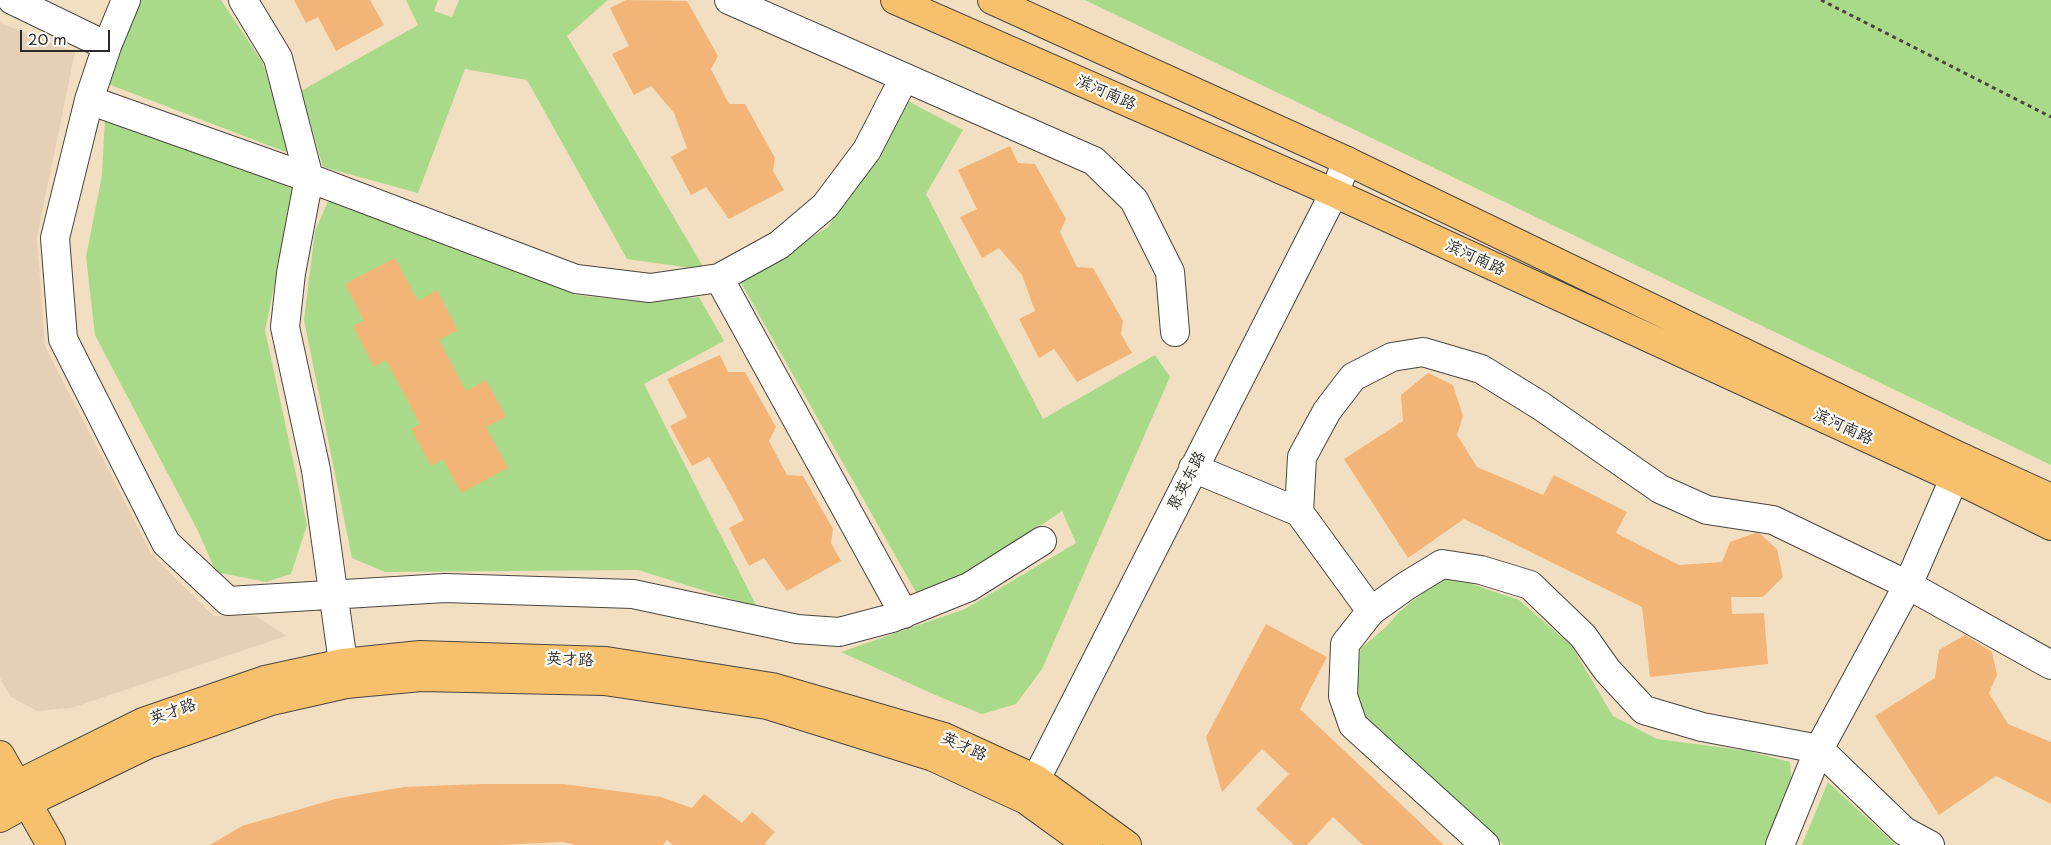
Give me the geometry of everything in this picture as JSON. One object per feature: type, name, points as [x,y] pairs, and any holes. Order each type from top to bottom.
[{"type":"main road","name":"滨河南路","points":[[895,0],[1959,468],[2051,498]]},
{"type":"main road","name":"滨河南路","points":[[992,0],[1347,161],[1959,468],[2051,526]]},
{"type":"main road","name":"英才路","points":[[0,818],[14,793],[344,674],[420,655],[606,661],[772,687],[944,737],[1127,845]]},
{"type":"main road","points":[[0,755],[14,793],[52,845]]},
{"type":"main road","name":"英才路","points":[[1031,790],[1088,845]]},
{"type":"street","points":[[12,0],[107,46]]},
{"type":"street","points":[[126,0],[107,46],[89,100],[55,238],[63,339],[166,544],[228,601],[445,588],[633,594],[797,629],[839,632],[904,614],[969,587],[1042,541]]},
{"type":"street","points":[[244,0],[278,58],[309,178],[292,272],[285,327],[316,470],[344,674]]},
{"type":"street","points":[[729,0],[1094,161],[1134,200],[1170,272],[1175,332]]},
{"type":"street","points":[[89,100],[309,178],[576,279],[650,288],[720,278],[779,246],[825,206],[866,150],[904,78]]},
{"type":"street","name":"聚英东路","points":[[1031,790],[1334,193],[1347,161]]},
{"type":"street","points":[[720,278],[904,614]]},
{"type":"street","points":[[1300,512],[1302,457],[1327,411],[1337,397],[1353,377],[1392,357],[1423,352],[1481,369],[1541,406],[1660,490],[1707,510],[1773,520],[1908,585],[2051,665]]},
{"type":"street","points":[[1193,468],[1300,512],[1371,611]]},
{"type":"street","points":[[1780,845],[1819,749],[1908,585],[1959,468]]},
{"type":"street","points":[[1485,845],[1353,725],[1343,696],[1345,644],[1371,611],[1406,586],[1442,564],[1481,570],[1530,585],[1583,636],[1608,670],[1644,710],[1702,727],[1819,749],[1904,831],[1930,845]]},
{"type":"path","points":[[1821,0],[2051,117]]},
{"type":"shaded area","points":[[0,23],[75,52],[37,237],[45,346],[152,555],[214,616],[256,616],[286,636],[71,708],[37,711],[11,697],[0,678]]},
{"type":"green space","points":[[141,0],[221,0],[263,63],[291,154],[108,84]]},
{"type":"green space","points":[[406,0],[438,0],[434,11],[452,17],[459,0],[608,0],[567,36],[705,270],[627,259],[527,80],[465,69],[418,193],[323,167],[301,91],[418,25]]},
{"type":"green space","points":[[1085,0],[2051,0],[2051,465]]},
{"type":"green space","points":[[906,100],[963,130],[926,194],[1043,419],[1155,355],[1170,377],[1042,669],[1016,704],[982,714],[841,652],[965,609],[1076,543],[1062,511],[971,573],[917,594],[740,281],[828,227]]},
{"type":"green space","points":[[105,117],[277,180],[294,190],[265,330],[307,525],[291,574],[266,582],[216,572],[198,531],[95,335],[86,257],[102,175]]},
{"type":"green space","points":[[330,197],[576,295],[641,302],[699,297],[724,341],[644,384],[757,607],[638,570],[385,572],[352,558],[304,320],[315,231]]},
{"type":"green space","points":[[1445,575],[1519,600],[1571,645],[1613,716],[1657,739],[1748,751],[1790,762],[1792,789],[1771,845],[1504,845],[1365,718],[1354,685],[1361,648],[1386,627],[1399,612]]},
{"type":"green space","points":[[1828,782],[1896,845],[1802,845]]},
{"type":"building","points":[[294,0],[370,0],[384,25],[336,51],[318,17],[306,23]]},
{"type":"building","points":[[626,0],[687,1],[718,56],[711,69],[729,104],[745,104],[775,158],[773,171],[784,190],[729,219],[706,187],[691,195],[671,157],[687,148],[674,113],[651,86],[634,95],[612,54],[629,46],[610,8]]},
{"type":"building","points":[[1010,146],[1018,163],[1035,164],[1066,219],[1060,232],[1077,267],[1093,268],[1123,321],[1121,334],[1132,353],[1077,382],[1054,349],[1039,358],[1019,319],[1035,311],[1022,275],[999,248],[982,258],[960,217],[977,209],[958,170]]},
{"type":"building","points":[[395,258],[418,301],[437,290],[458,330],[439,340],[466,391],[486,380],[506,417],[486,427],[508,468],[461,493],[443,459],[431,466],[411,429],[420,424],[386,360],[374,367],[353,326],[364,321],[345,284]]},
{"type":"building","points":[[720,355],[728,372],[745,372],[776,427],[769,441],[787,475],[803,476],[833,529],[831,543],[841,561],[787,591],[764,558],[749,566],[729,528],[744,520],[727,488],[709,457],[692,466],[670,426],[687,417],[667,379]]},
{"type":"building","points":[[1428,373],[1453,385],[1463,416],[1457,435],[1477,467],[1543,495],[1554,475],[1627,512],[1616,533],[1679,565],[1722,562],[1730,542],[1758,532],[1777,549],[1783,577],[1763,597],[1731,597],[1732,614],[1764,613],[1768,664],[1650,677],[1642,607],[1464,519],[1408,558],[1344,459],[1403,421],[1401,395]]},
{"type":"building","points":[[1266,624],[1327,657],[1300,709],[1444,845],[1363,845],[1333,817],[1307,845],[1294,845],[1256,809],[1289,774],[1262,749],[1222,792],[1206,737]]},
{"type":"building","points":[[1965,635],[1992,652],[1997,675],[1989,693],[2008,724],[2051,742],[2051,804],[1996,776],[1939,815],[1875,716],[1935,678],[1939,650]]},
{"type":"building","points":[[481,784],[564,784],[661,797],[692,808],[704,794],[742,823],[752,812],[775,832],[765,843],[767,845],[673,845],[667,840],[663,845],[576,845],[562,842],[500,845],[210,845],[242,826],[335,799],[404,787]]}]
